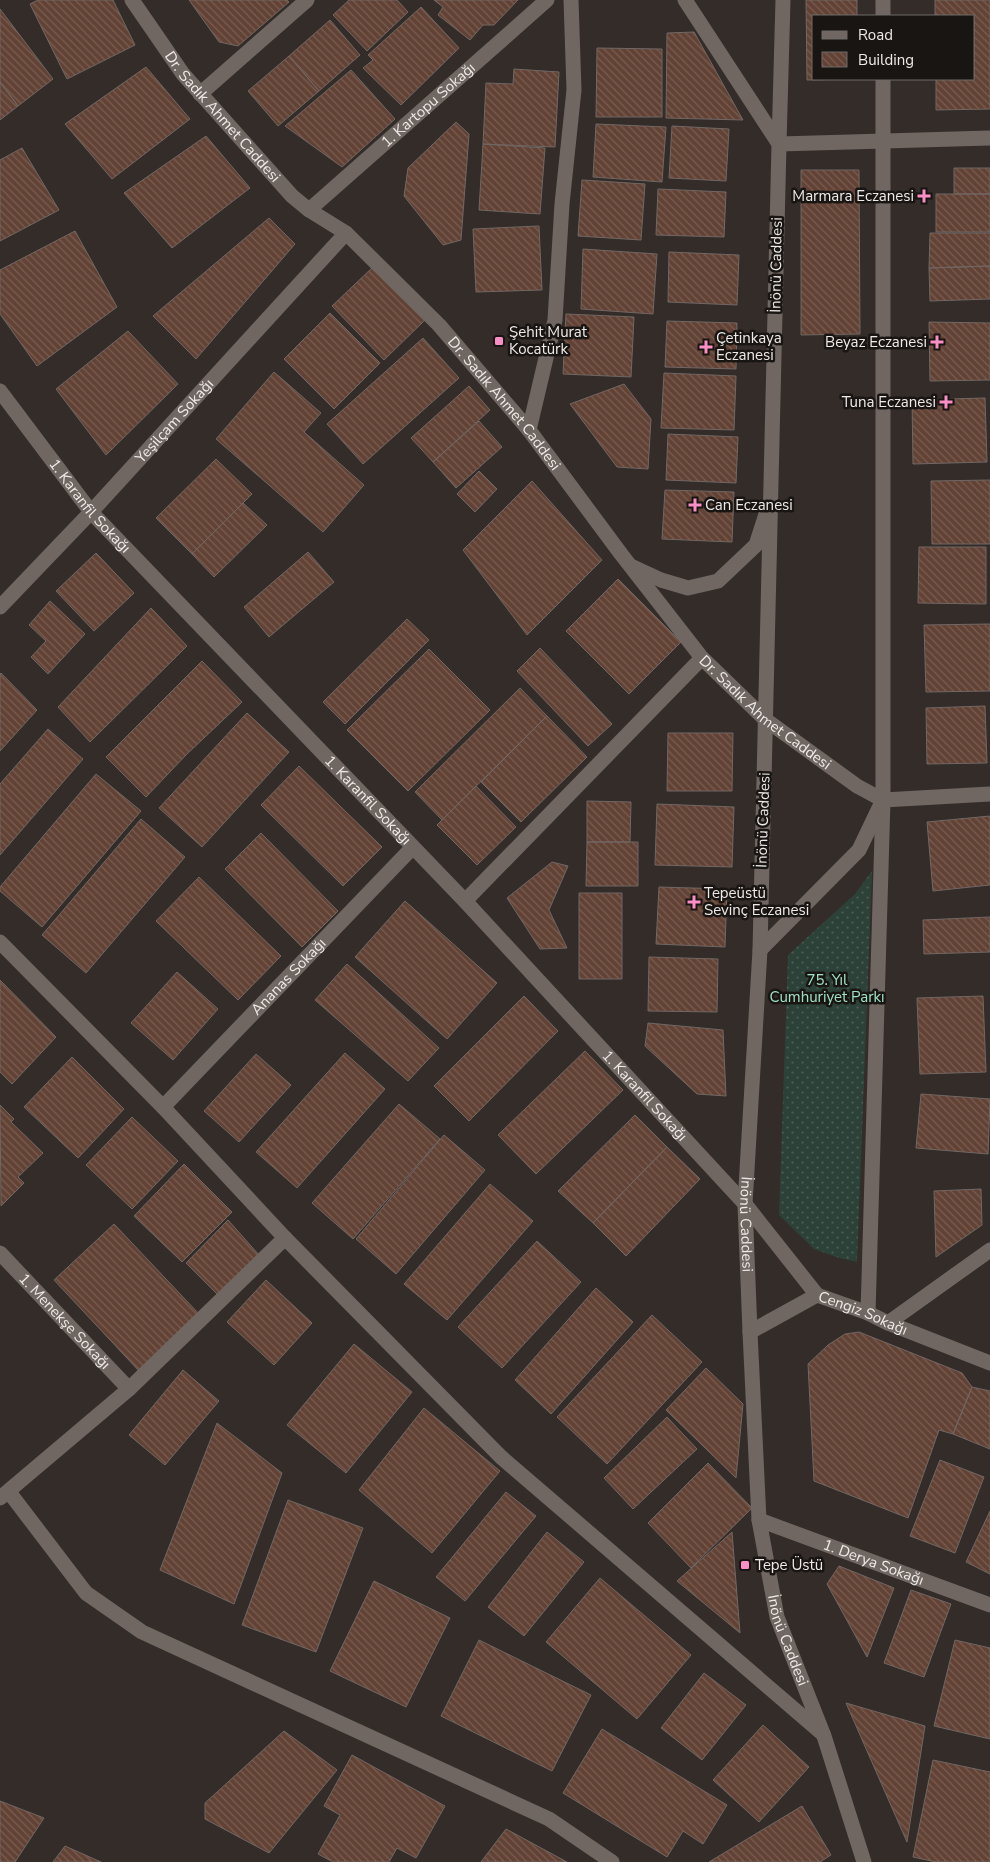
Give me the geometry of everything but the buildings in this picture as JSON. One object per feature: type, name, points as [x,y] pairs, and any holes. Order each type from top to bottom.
[{"type":"street","name":"Dr. Sadık Ahmet Caddesi","points":[[132,0],[183,74],[292,196],[309,210],[346,233],[439,325],[529,430],[702,658],[766,720],[857,786],[882,800]]},
{"type":"street","points":[[200,94],[307,0]]},
{"type":"street","name":"1. Kartopu Sokağı","points":[[309,210],[547,0]]},
{"type":"street","points":[[529,430],[555,320],[562,204],[574,90],[571,0]]},
{"type":"street","points":[[685,0],[778,144],[990,138]]},
{"type":"street","name":"İnönü Caddesi","points":[[783,0],[778,144],[760,950],[745,1204],[750,1332],[759,1520],[777,1617],[824,1736],[864,1862]]},
{"type":"street","points":[[884,0],[884,15]]},
{"type":"street","points":[[868,1312],[882,800],[883,80]]},
{"type":"street","name":"Yeşilçam Sokağı","points":[[0,607],[91,512],[346,233]]},
{"type":"street","name":"1. Karanfil Sokağı","points":[[0,391],[91,512],[465,901],[745,1204]]},
{"type":"street","points":[[630,565],[661,580],[688,588],[718,581],[756,545],[771,498]]},
{"type":"street","points":[[465,901],[702,658]]},
{"type":"street","points":[[882,800],[990,794]]},
{"type":"street","points":[[760,950],[859,850],[882,800]]},
{"type":"street","name":"Ananas Sokağı","points":[[163,1107],[413,847]]},
{"type":"street","points":[[0,942],[163,1107],[285,1238],[501,1457],[824,1736]]},
{"type":"street","name":"Cengiz Sokağı","points":[[745,1204],[817,1295],[868,1312],[888,1323],[990,1363]]},
{"type":"street","points":[[285,1238],[129,1389],[4,1495],[86,1593],[142,1632],[549,1819],[612,1862]]},
{"type":"street","points":[[888,1323],[990,1250]]},
{"type":"street","name":"1. Menekşe Sokağı","points":[[0,1252],[129,1389]]},
{"type":"street","points":[[750,1332],[817,1295]]},
{"type":"street","name":"1. Derya Sokağı","points":[[759,1520],[990,1605]]},
{"type":"green space","name":"75. Yıl Cumhuriyet Parkı","points":[[872,871],[857,1262],[814,1249],[779,1215],[788,955],[855,894]]},
{"type":"place","name":"Marmara Eczanesi","points":[[924,196]]},
{"type":"place","name":"Şehit Murat Kocatürk","points":[[499,341]]},
{"type":"place","name":"Beyaz Eczanesi","points":[[937,342]]},
{"type":"place","name":"Çetinkaya Eczanesi","points":[[706,347]]},
{"type":"place","name":"Tuna Eczanesi","points":[[946,402]]},
{"type":"place","name":"Can Eczanesi","points":[[695,505]]},
{"type":"place","name":"Tepeüstü Sevinç Eczanesi","points":[[694,902]]},
{"type":"place","name":"Tepe Üstü","points":[[745,1565]]}]
